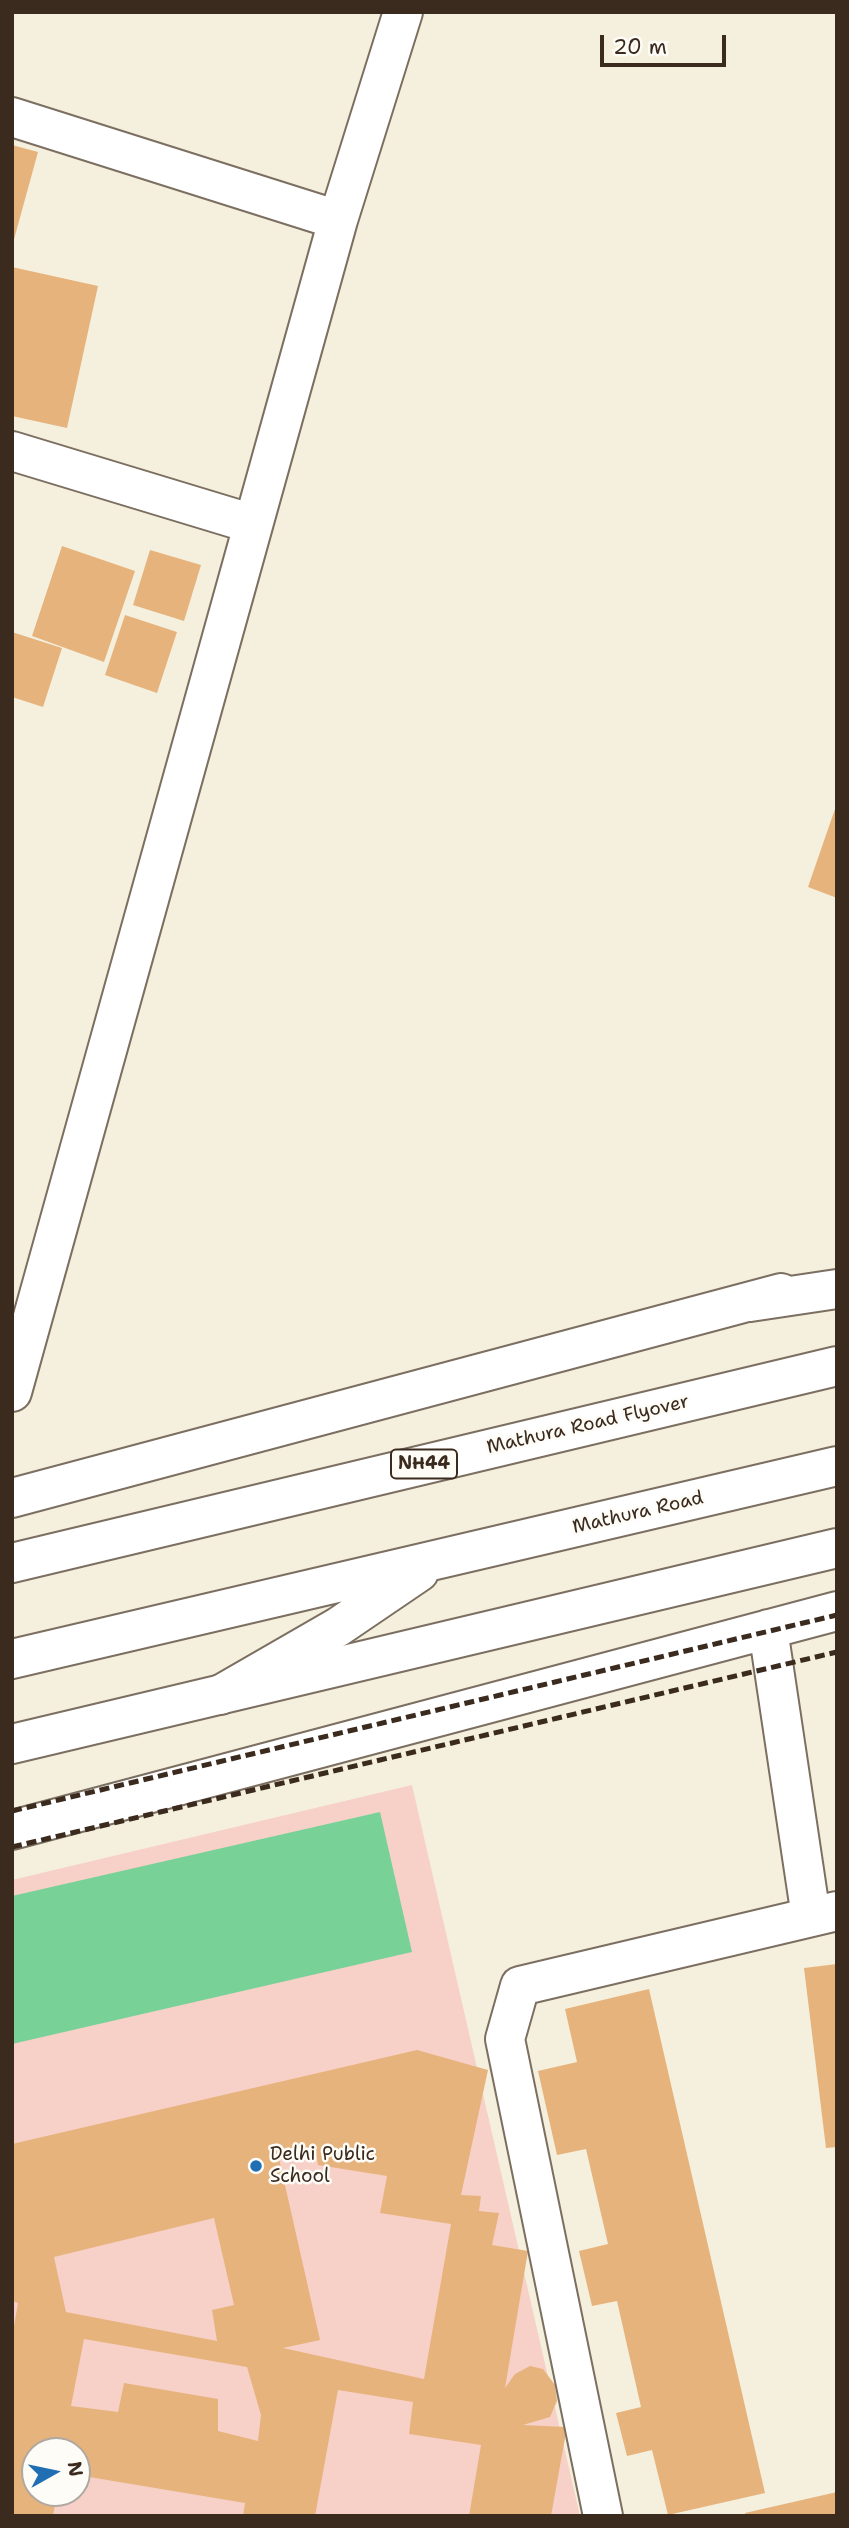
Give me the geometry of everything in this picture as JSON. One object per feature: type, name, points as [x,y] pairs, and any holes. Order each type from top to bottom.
[{"type":"main road","points":[[12,1392],[338,220],[403,12]]},
{"type":"main road","points":[[12,117],[338,220]]},
{"type":"main road","points":[[12,451],[253,524]]},
{"type":"main road","points":[[12,1498],[837,1277]]},
{"type":"main road","points":[[750,1302],[837,1289]]},
{"type":"main road","name":"Mathura Road Flyover","points":[[12,1563],[837,1366]]},
{"type":"main road","name":"Mathura Road","points":[[439,1559],[837,1466]]},
{"type":"main road","points":[[12,1744],[837,1548]]},
{"type":"main road","points":[[12,1659],[439,1559]]},
{"type":"main road","points":[[220,1695],[338,1627],[439,1559]]},
{"type":"main road","points":[[12,1830],[837,1611]]},
{"type":"main road","points":[[603,2516],[505,2039],[520,1986],[824,1914],[768,1629]]},
{"type":"shaded area","name":"Delhi Public School","points":[[412,1785],[580,2516],[12,2516],[12,1880]]},
{"type":"green space","points":[[380,1812],[412,1952],[12,2044],[12,1896]]},
{"type":"building","points":[[12,145],[38,152],[13,243],[12,243]]},
{"type":"building","points":[[12,267],[98,286],[67,428],[12,416]]},
{"type":"building","points":[[62,546],[135,571],[104,662],[32,636]]},
{"type":"building","points":[[150,550],[201,565],[184,621],[133,605]]},
{"type":"building","points":[[125,615],[177,632],[157,693],[105,675]]},
{"type":"building","points":[[12,632],[62,648],[43,707],[12,697]]},
{"type":"building","points":[[837,806],[837,898],[808,887]]},
{"type":"building","points":[[837,1964],[837,2147],[826,2148],[804,1968]]},
{"type":"building","points":[[649,1989],[765,2493],[668,2515],[652,2450],[627,2456],[616,2413],[641,2407],[617,2301],[592,2306],[579,2251],[608,2244],[586,2149],[557,2155],[538,2071],[577,2062],[565,2009]]},
{"type":"building","points":[[417,2050],[488,2070],[461,2195],[481,2196],[479,2211],[499,2213],[492,2245],[528,2251],[505,2388],[515,2374],[530,2366],[543,2369],[555,2385],[557,2401],[550,2417],[523,2425],[567,2427],[551,2516],[469,2516],[481,2445],[409,2434],[413,2402],[338,2390],[315,2516],[243,2516],[245,2503],[91,2477],[91,2437],[21,2437],[21,2507],[55,2507],[53,2516],[12,2516],[12,2337],[18,2303],[12,2301],[12,2144]],"holes":[[[315,2146],[318,2165],[387,2176],[380,2213],[451,2224],[424,2379],[283,2348],[320,2340],[278,2154]],[[214,2218],[234,2305],[212,2310],[217,2341],[66,2312],[54,2257]],[[84,2339],[247,2367],[261,2415],[258,2441],[218,2431],[218,2399],[124,2383],[118,2412],[71,2406]]]},
{"type":"building","points":[[837,2492],[837,2516],[746,2516],[745,2513]]},
{"type":"railway","points":[[12,1811],[837,1615]]},
{"type":"railway","points":[[12,1847],[837,1652]]},
{"type":"place","name":"Delhi Public School","points":[[256,2166]]}]
